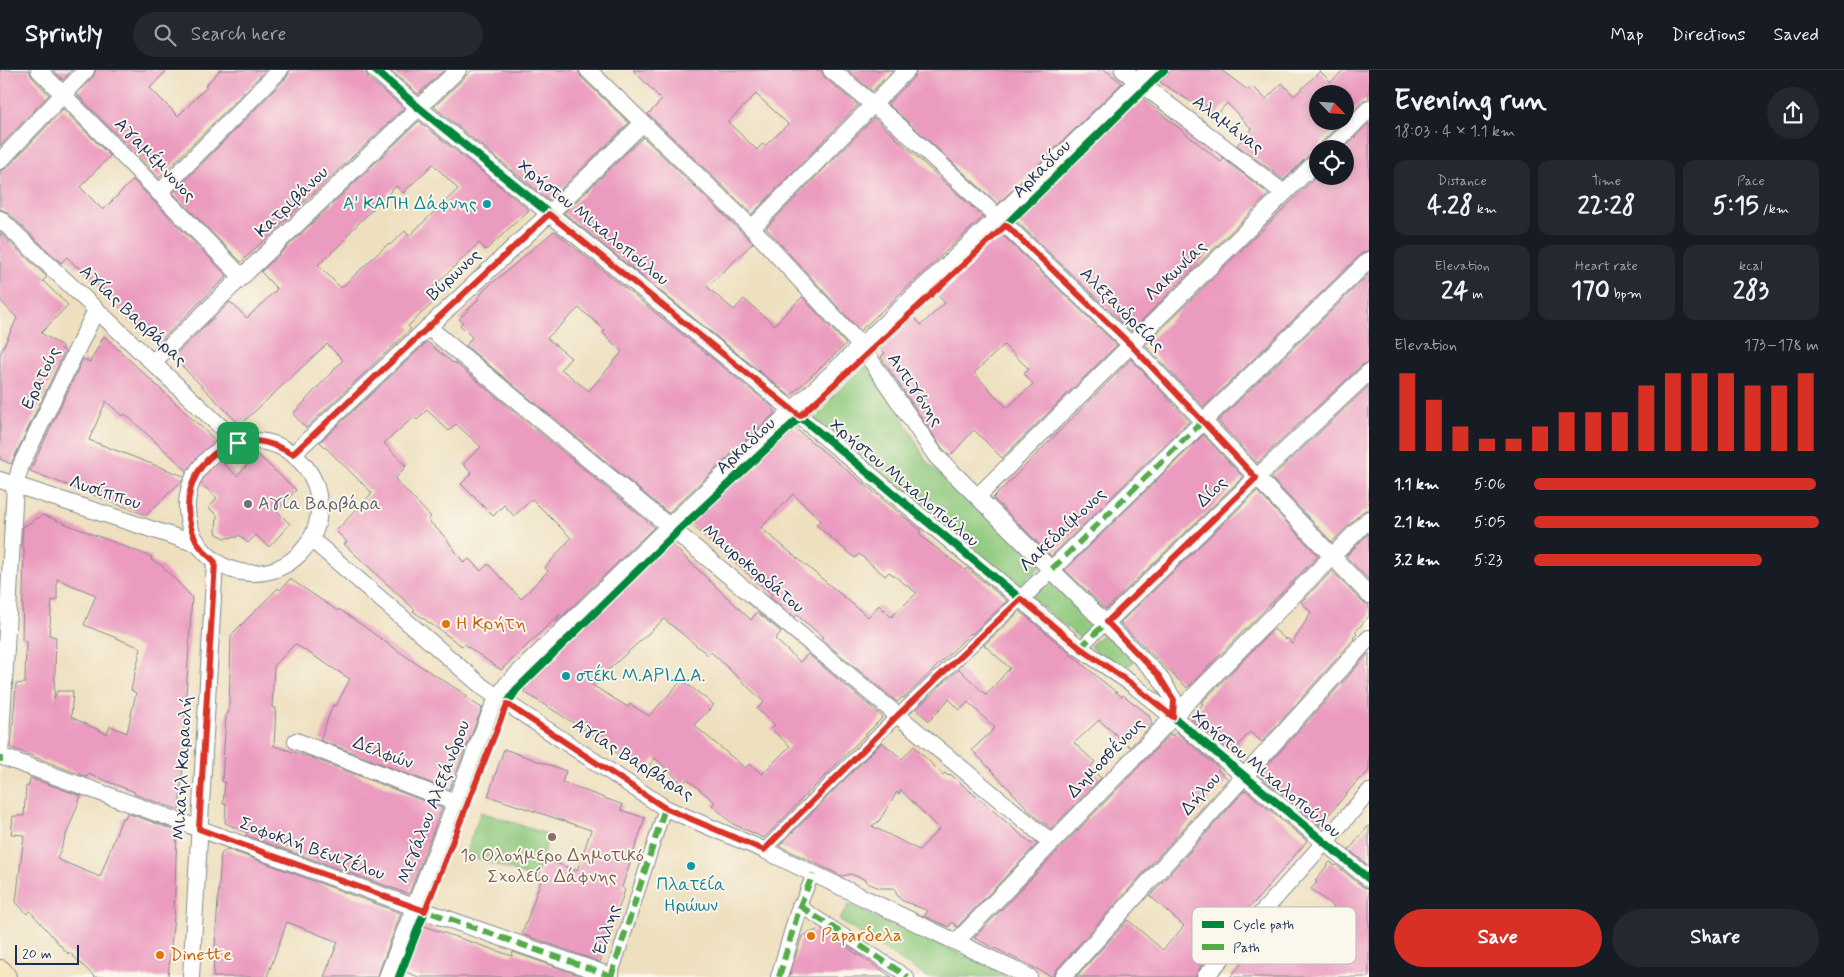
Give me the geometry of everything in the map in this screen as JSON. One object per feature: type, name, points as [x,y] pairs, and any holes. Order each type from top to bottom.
[{"type":"main road","points":[[0,972],[4,977]]},
{"type":"street","name":"Αγαμέμνονος","points":[[39,70],[242,277]]},
{"type":"street","points":[[0,161],[86,70]]},
{"type":"street","points":[[159,193],[280,70]]},
{"type":"street","name":"Χρήστου Μιχαλοπούλου","points":[[374,70],[792,410],[1080,648],[1132,684],[1369,879]]},
{"type":"street","name":"Κατριβάνου","points":[[153,362],[458,70]]},
{"type":"street","name":"Αντιγόνης","points":[[588,70],[752,228],[861,346],[936,456],[1107,622],[1159,676],[1174,700],[1173,717]]},
{"type":"street","name":"Αλεξανδρείας","points":[[831,70],[873,104],[998,217],[1130,344],[1369,595]]},
{"type":"street","points":[[752,228],[907,70]]},
{"type":"street","name":"Αλαμάνας","points":[[1123,70],[1144,76],[1284,193]]},
{"type":"street","name":"Αρκαδίου","points":[[498,697],[507,684],[669,526],[998,217],[1144,76]]},
{"type":"street","points":[[1338,140],[1369,109]]},
{"type":"street","name":"Βύρωνος","points":[[293,454],[642,124]]},
{"type":"street","name":"Λακωνίας","points":[[978,496],[1309,169]]},
{"type":"street","name":"Αγίας Βαρβάρας","points":[[0,219],[238,443]]},
{"type":"street","name":"Λακεδαίμονος","points":[[764,850],[898,715],[1021,599],[1369,260]]},
{"type":"street","name":"Ερατούς","points":[[0,762],[7,483],[21,465],[96,310]]},
{"type":"street","name":"Μαυροκορδάτου","points":[[428,326],[1052,843]]},
{"type":"street","name":"Δίος","points":[[1107,622],[1369,372]]},
{"type":"street","points":[[257,441],[276,445],[293,454],[306,468],[315,484],[317,493],[319,503],[318,522],[311,539],[297,557],[279,568],[257,574],[235,571],[215,562],[197,544],[190,525],[187,504],[192,483],[202,465],[218,451],[238,443],[257,441]]},
{"type":"street","name":"Λυσίππου","points":[[7,483],[197,544]]},
{"type":"street","name":"Δημοσθένους","points":[[956,941],[1173,717],[1369,519]]},
{"type":"street","name":"Αγίας Βαρβάρας","points":[[311,539],[498,697],[665,808],[764,850],[1029,977]]},
{"type":"street","name":"Μιχαήλ Καραολή","points":[[191,977],[215,562]]},
{"type":"street","points":[[1080,648],[1107,622]]},
{"type":"street","name":"Δήλου","points":[[1062,977],[1369,638]]},
{"type":"street","name":"Μεγάλου Αλεξάνδρου","points":[[387,977],[498,697]]},
{"type":"street","name":"Δελφών","points":[[296,741],[456,803]]},
{"type":"street","name":"Σοφοκλή Βενιζέλου","points":[[0,756],[611,976]]},
{"type":"street","points":[[1268,907],[1369,792]]},
{"type":"street","name":"Έλλης","points":[[611,976],[665,808]]},
{"type":"street","points":[[779,977],[800,906],[813,874]]},
{"type":"street","points":[[800,906],[908,977]]},
{"type":"street","points":[[1205,977],[1217,964]]},
{"type":"green space","points":[[865,365],[898,409],[926,461],[967,500],[1043,565],[1018,586],[812,417]]},
{"type":"green space","points":[[1054,575],[1101,620],[1080,638],[1031,598]]},
{"type":"green space","points":[[1108,630],[1138,658],[1121,672],[1090,646]]},
{"type":"green space","points":[[481,812],[550,835],[533,878],[465,854]]},
{"type":"green space","points":[[849,905],[988,966],[1007,977],[927,977],[839,920]]},
{"type":"building","points":[[0,70],[29,70],[32,77],[49,95],[0,146]]},
{"type":"building","points":[[53,70],[72,70],[63,80]]},
{"type":"building","points":[[96,70],[167,70],[150,88],[178,116],[207,87],[205,86],[220,70],[266,70],[159,178],[77,94],[93,77]]},
{"type":"building","points":[[290,70],[365,70],[368,78],[404,108],[241,262],[173,193],[287,77]]},
{"type":"building","points":[[390,70],[442,70],[443,71],[418,94]]},
{"type":"building","points":[[472,70],[578,70],[581,77],[629,123],[549,200],[434,107]]},
{"type":"building","points":[[633,70],[821,70],[825,78],[858,105],[752,214],[648,114],[662,100]],"holes":[[[756,94],[788,124],[765,146],[762,144],[757,150],[728,122]]]},
{"type":"building","points":[[847,70],[893,70],[872,91]]},
{"type":"building","points":[[917,70],[1105,70],[1122,83],[998,204],[888,104],[914,77]]},
{"type":"building","points":[[1172,70],[1221,70],[1248,90],[1252,86],[1266,99],[1282,83],[1294,96],[1320,71],[1331,82],[1344,70],[1369,70],[1369,99],[1362,102],[1354,110],[1354,85],[1309,85],[1309,130],[1334,130],[1324,140],[1309,140],[1309,155],[1284,180],[1237,145],[1252,129],[1227,103],[1215,117],[1160,82]]},
{"type":"building","points":[[1138,95],[1221,162],[1224,159],[1269,194],[1131,331],[1012,217]]},
{"type":"building","points":[[63,109],[110,156],[80,187],[103,210],[133,180],[227,276],[157,344],[78,266],[67,257],[61,263],[7,212],[0,209],[0,171],[7,168]]},
{"type":"building","points":[[874,118],[983,217],[860,331],[766,228]]},
{"type":"building","points":[[419,121],[529,210],[486,250],[479,243],[431,289],[437,299],[408,326],[411,329],[306,428],[293,414],[343,360],[327,344],[240,425],[173,357],[230,302],[247,318],[277,289],[261,272]],"holes":[[[433,164],[458,189],[409,236],[405,231],[390,245],[388,244],[341,288],[318,265],[348,237],[347,235],[396,186],[403,193]]]},
{"type":"building","points":[[1369,123],[1369,250],[1362,253],[1204,407],[1145,345],[1309,184],[1354,185],[1354,140],[1352,140]]},
{"type":"building","points":[[643,137],[753,243],[707,287],[734,310],[744,299],[774,325],[802,297],[846,344],[790,396],[564,213]]},
{"type":"building","points":[[554,231],[775,409],[775,413],[668,513],[466,346],[472,337],[460,325],[463,322],[459,319],[478,300],[484,290]],"holes":[[[579,308],[605,330],[603,333],[622,352],[589,391],[561,369],[571,358],[547,338]]]},
{"type":"building","points":[[998,231],[1117,345],[1002,458],[974,430],[950,456],[942,448],[881,357],[885,353],[877,344],[910,313],[921,325],[945,303],[934,291]],"holes":[[[1004,345],[1029,369],[1024,374],[1033,384],[1007,408],[974,373]]]},
{"type":"building","points":[[0,233],[47,277],[43,281],[68,305],[41,333],[62,346],[61,349],[65,351],[11,464],[0,459],[0,354],[17,318],[0,300]]},
{"type":"building","points":[[1369,274],[1369,362],[1362,365],[1257,463],[1218,421]]},
{"type":"building","points":[[104,336],[214,439],[216,445],[214,455],[237,476],[257,454],[296,490],[277,511],[290,524],[269,547],[256,535],[248,543],[239,535],[237,537],[225,538],[217,534],[217,515],[209,508],[217,498],[125,414],[122,416],[106,401],[89,440],[186,477],[146,515],[30,471],[83,359],[90,362]]},
{"type":"building","points":[[427,342],[454,362],[654,527],[556,622],[560,614],[501,670],[464,644],[462,646],[413,611],[415,610],[344,544],[347,542],[336,531],[372,493],[320,442]],"holes":[[[427,410],[449,431],[456,424],[481,447],[463,464],[472,473],[461,484],[493,516],[504,505],[514,516],[532,499],[571,538],[545,568],[548,571],[521,599],[488,564],[481,571],[469,559],[464,563],[445,537],[428,520],[431,517],[395,479],[406,466],[384,443],[414,417],[417,420]]]},
{"type":"building","points":[[1131,359],[1189,421],[1051,556],[993,498]]},
{"type":"building","points":[[1369,386],[1369,509],[1362,512],[1332,542],[1271,478]]},
{"type":"building","points":[[791,425],[900,513],[921,531],[919,533],[922,537],[965,570],[967,568],[1007,601],[904,698],[902,697],[897,702],[821,639],[823,637],[797,615],[795,617],[770,597],[772,594],[688,522]],"holes":[[[793,494],[821,520],[816,525],[855,558],[859,554],[885,576],[889,572],[917,593],[891,617],[879,605],[868,617],[761,528]]]},
{"type":"building","points":[[1203,435],[1243,477],[1106,609],[1065,570]]},
{"type":"building","points":[[1257,491],[1318,556],[1187,688],[1120,623]]},
{"type":"building","points":[[43,515],[152,557],[151,560],[161,565],[192,597],[184,753],[179,810],[134,794],[135,792],[88,774],[87,777],[11,748],[16,684],[25,683],[26,642],[22,640],[23,527]],"holes":[[[57,579],[96,595],[84,625],[141,648],[131,690],[136,693],[127,733],[110,726],[107,734],[71,717],[73,691],[57,691],[54,699],[56,637],[49,635],[52,600],[57,601]]]},
{"type":"building","points":[[1369,533],[1369,580],[1346,556]]},
{"type":"building","points":[[668,541],[751,620],[757,612],[781,632],[775,639],[800,662],[808,654],[883,717],[764,838],[733,824],[712,805],[715,802],[687,779],[683,784],[655,758],[644,772],[615,752],[617,750],[524,692],[532,674]],"holes":[[[664,619],[708,655],[711,652],[764,702],[757,709],[775,725],[771,729],[790,746],[762,774],[750,764],[745,768],[694,725],[714,705],[682,680],[649,716],[630,704],[628,707],[592,685]]]},
{"type":"building","points":[[1332,571],[1362,602],[1369,605],[1369,616],[1355,632],[1357,634],[1354,639],[1262,742],[1250,732],[1232,753],[1190,718],[1203,704],[1201,703],[1274,629],[1292,644],[1311,612],[1301,602]]},
{"type":"building","points":[[290,579],[338,611],[339,609],[414,662],[468,696],[466,698],[482,708],[449,790],[320,740],[333,705],[336,706],[350,679],[295,644],[274,666],[272,708],[276,708],[274,746],[313,758],[442,808],[409,894],[245,835],[248,833],[225,823],[226,804],[223,804],[225,782],[222,782],[226,714],[228,714],[229,705],[231,637],[278,588],[280,590]]},
{"type":"building","points":[[1020,611],[1122,697],[1123,695],[1149,715],[1152,724],[1130,747],[1099,720],[1074,743],[1095,762],[1090,768],[1101,778],[1051,829],[1031,812],[972,750],[995,728],[968,702],[960,710],[949,699],[929,721],[916,709],[959,669],[986,695],[1010,668],[984,645]]},
{"type":"building","points":[[1369,653],[1369,771],[1360,778],[1320,825],[1259,775]]},
{"type":"building","points":[[1176,732],[1219,768],[1218,770],[1228,779],[1056,970],[1053,977],[974,938],[1157,748],[1171,734],[1172,736]]},
{"type":"building","points":[[882,742],[902,759],[914,746],[943,775],[945,773],[948,776],[950,774],[1032,844],[1034,841],[1037,844],[957,927],[952,922],[949,927],[924,916],[928,911],[901,900],[894,888],[880,888],[851,874],[842,876],[779,846]],"holes":[[[901,790],[939,829],[919,850],[872,826],[879,821],[897,792],[899,794]]]},
{"type":"building","points":[[504,749],[566,771],[562,782],[623,805],[621,810],[645,818],[622,887],[625,890],[600,962],[522,934],[542,877],[539,876],[545,859],[577,871],[591,830],[488,796]]},
{"type":"building","points":[[30,778],[81,796],[57,859],[100,877],[122,818],[125,818],[127,813],[177,831],[174,916],[168,977],[95,977],[69,952],[68,954],[30,911],[27,914],[16,902],[24,835],[11,834],[13,816],[24,816],[26,786],[29,786]]},
{"type":"building","points":[[1245,790],[1307,841],[1249,907],[1192,907],[1192,964],[1199,964],[1201,966],[1195,977],[1076,977],[1128,920],[1163,950],[1184,926],[1150,896]]},
{"type":"building","points":[[1369,825],[1369,866],[1349,850]]},
{"type":"building","points":[[227,849],[401,913],[377,977],[324,977],[338,942],[287,922],[267,977],[213,977],[221,854]]},
{"type":"building","points":[[1330,862],[1363,887],[1369,889],[1369,977],[1230,977],[1241,964],[1356,964],[1356,907],[1334,907],[1311,889],[1317,882],[1315,881]]},
{"type":"building","points":[[418,924],[512,956],[513,952],[584,977],[419,977],[400,970]]},
{"type":"building","points":[[820,929],[892,977],[789,977],[802,936]]},
{"type":"marked path","points":[[1052,569],[1203,421]]},
{"type":"marked path","points":[[764,850],[898,715],[1021,599]]},
{"type":"marked path","points":[[1080,648],[1107,622]]},
{"type":"marked path","points":[[0,756],[0,762]]},
{"type":"marked path","points":[[611,977],[665,808]]},
{"type":"marked path","points":[[779,977],[800,906],[813,874]]},
{"type":"marked path","points":[[800,906],[908,977]]},
{"type":"marked path","points":[[415,907],[611,976]]},
{"type":"cycle path","points":[[375,70],[1080,648],[1132,684],[1369,879]]},
{"type":"cycle path","points":[[399,977],[501,717],[516,690],[677,532],[1006,225],[1164,70]]},
{"type":"place","name":"Α' ΚΑΠΗ Δάφνης","points":[[487,204]]},
{"type":"place","name":"Αγία Βαρβάρα","points":[[248,504]]},
{"type":"place","name":"Η Κρήτη","points":[[446,624]]},
{"type":"place","name":"στέκι Μ.ΑΡΙ.Δ.Α.","points":[[566,676]]},
{"type":"place","name":"1ο Ολοήμερο Δημοτικό Σχολείο Δάφνης","points":[[552,837]]},
{"type":"place","name":"Πλατεία Ηρώων","points":[[691,866]]},
{"type":"place","name":"Paparδeλa","points":[[811,936]]},
{"type":"place","name":"Dinette","points":[[160,955]]},
{"type":"route","points":[[549,214],[800,416],[1006,225],[1130,344],[1256,478],[1107,622],[1159,676],[1174,700],[1173,717],[1132,684],[1080,648],[1021,599],[898,715],[764,850],[665,808],[507,704],[425,911],[199,829],[215,562],[197,544],[190,525],[187,504],[192,483],[202,465],[218,451],[238,443],[257,441],[276,445],[293,454],[549,214]]}]
